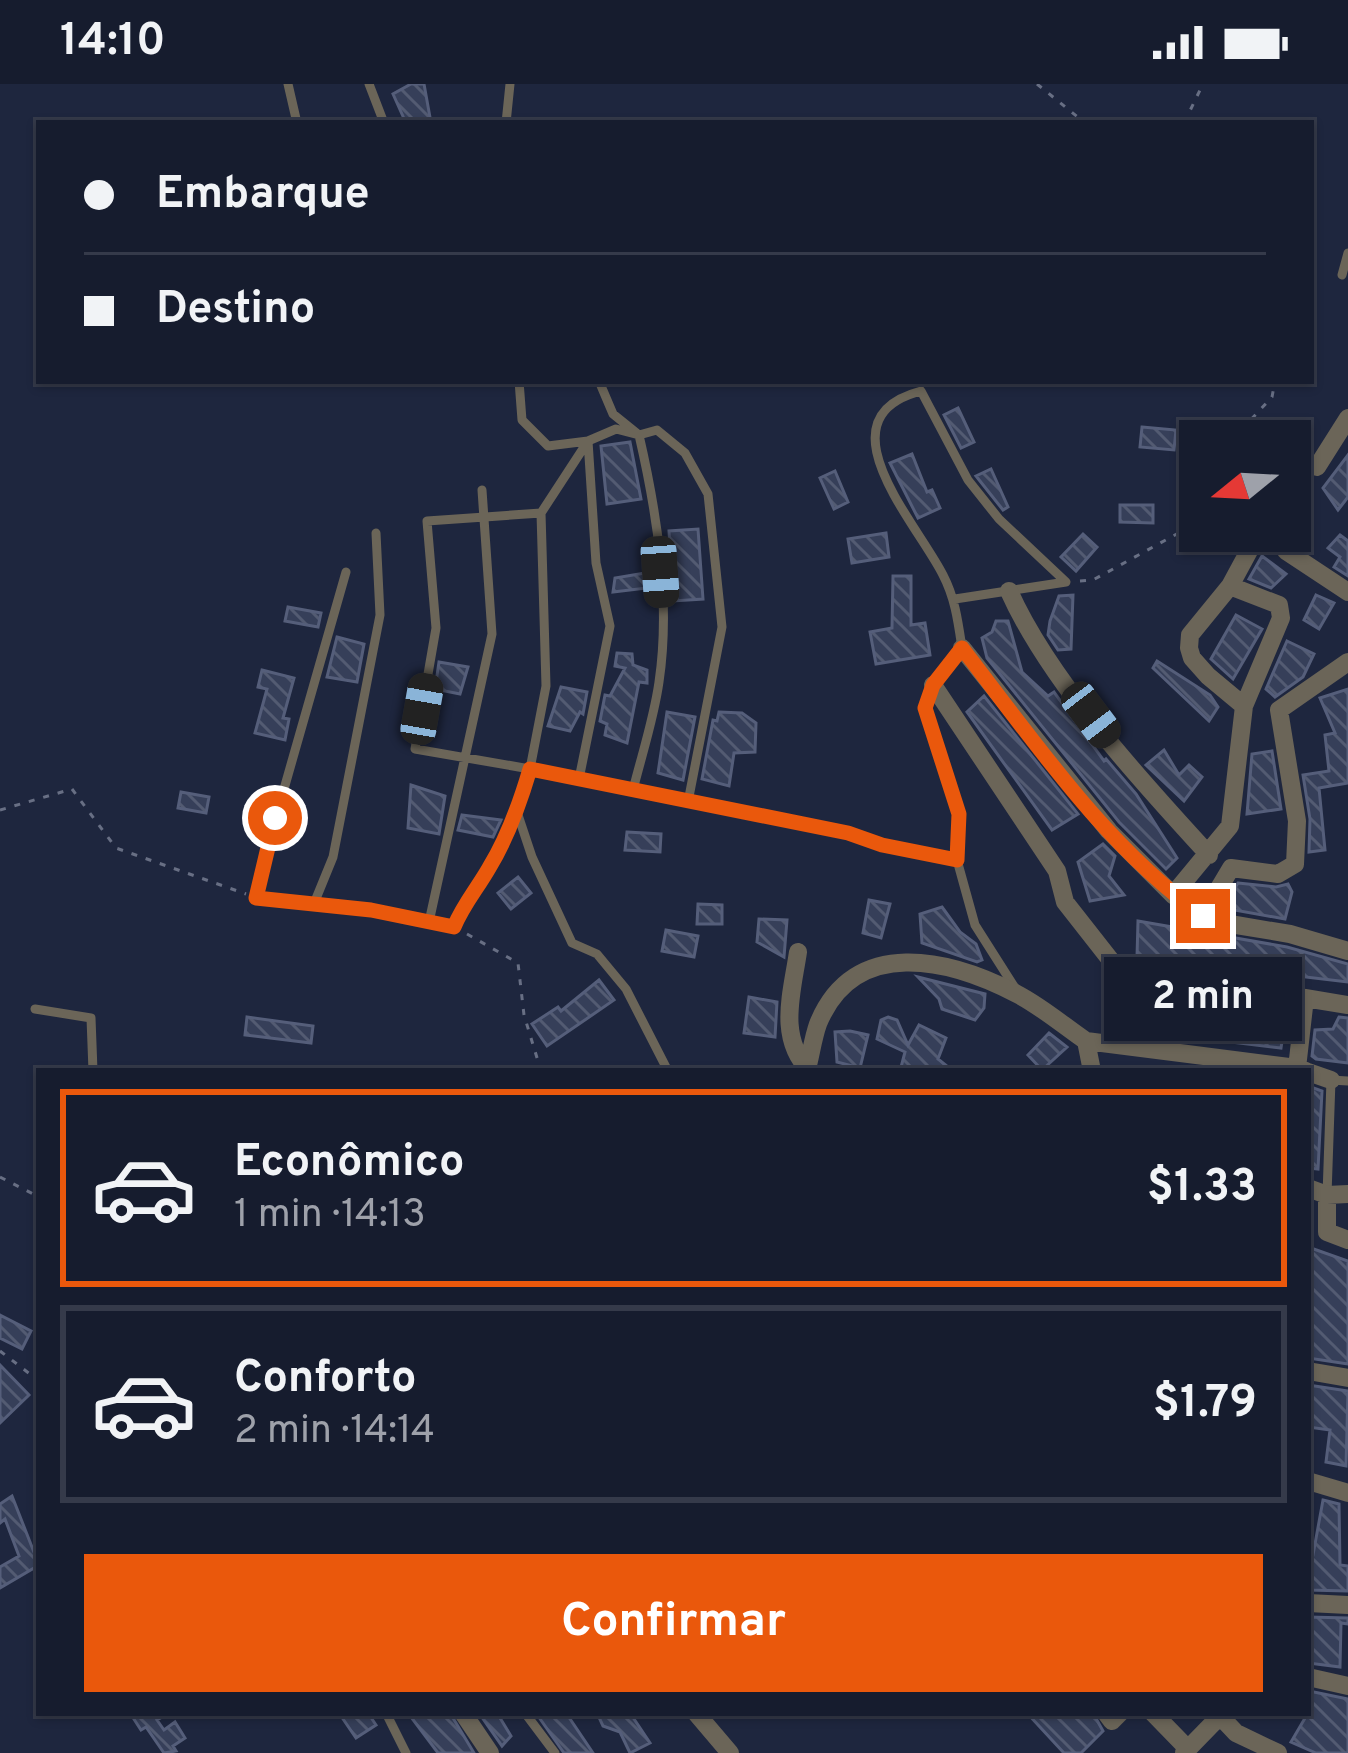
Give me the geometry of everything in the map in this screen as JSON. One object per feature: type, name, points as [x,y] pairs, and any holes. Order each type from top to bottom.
[{"type":"street","points":[[1317,467],[1348,418]]},
{"type":"street","points":[[1244,706],[1208,676],[1189,648],[1190,635],[1230,586],[1248,552]]},
{"type":"street","points":[[1288,552],[1348,592]]},
{"type":"street","points":[[1173,895],[1230,826],[1244,706],[1282,610],[1230,586]]},
{"type":"street","points":[[1009,591],[1039,647],[1154,795],[1208,855]]},
{"type":"street","points":[[962,648],[1109,830],[1173,895],[1203,916],[1348,951]]},
{"type":"street","points":[[1203,916],[1231,868],[1278,874],[1294,864],[1297,820],[1279,710],[1348,662]]},
{"type":"street","points":[[933,685],[1058,871],[1065,902],[1116,967],[1348,1005]]},
{"type":"street","points":[[799,952],[788,1019],[795,1054],[806,1068]]},
{"type":"street","points":[[808,1068],[819,1022],[841,989],[869,965],[918,961],[975,976],[1019,995],[1087,1041],[1289,1068]]},
{"type":"street","points":[[1304,1068],[1305,998]]},
{"type":"street","points":[[1087,1041],[1092,1068]]},
{"type":"street","points":[[1311,1072],[1340,1081]]},
{"type":"street","points":[[1328,1192],[1327,1232],[1348,1240]]},
{"type":"street","points":[[1311,1372],[1348,1378]]},
{"type":"street","points":[[1311,1482],[1348,1493]]},
{"type":"street","points":[[1311,1603],[1348,1605]]},
{"type":"street","points":[[1311,1678],[1348,1686]]},
{"type":"street","points":[[465,1716],[490,1753]]},
{"type":"street","points":[[699,1716],[730,1753]]},
{"type":"street","points":[[1156,1716],[1186,1751],[1220,1716]]},
{"type":"street","points":[[1222,1716],[1248,1747],[1278,1753]]},
{"type":"lane","points":[[288,84],[295,120]]},
{"type":"lane","points":[[369,84],[383,120]]},
{"type":"lane","points":[[506,120],[509,84]]},
{"type":"lane","points":[[1342,275],[1348,253]]},
{"type":"lane","points":[[519,384],[522,420],[548,446],[588,441],[616,430],[640,435],[657,430],[685,453],[708,494],[722,627],[688,802]]},
{"type":"lane","points":[[599,384],[613,414],[640,435],[651,481],[664,628],[659,685],[633,790]]},
{"type":"lane","points":[[1019,995],[975,925],[957,860],[959,814],[925,708],[933,685],[962,648],[955,599],[894,496],[872,446],[881,413],[902,396],[921,391],[968,480],[999,519],[1066,582]]},
{"type":"lane","points":[[346,572],[263,859],[256,898],[371,910],[454,927],[518,812],[530,769],[546,686],[541,513],[588,441]]},
{"type":"lane","points":[[580,779],[610,626],[596,562],[588,441]]},
{"type":"lane","points":[[429,922],[492,634],[482,490]]},
{"type":"lane","points":[[541,513],[427,521],[436,628],[415,749],[848,833],[957,860]]},
{"type":"lane","points":[[313,906],[333,857],[380,615],[376,533]]},
{"type":"lane","points":[[955,599],[1066,582]]},
{"type":"lane","points":[[518,812],[532,857],[572,943],[597,954],[626,989],[666,1068]]},
{"type":"lane","points":[[35,1009],[91,1018],[93,1068]]},
{"type":"lane","points":[[1328,1192],[1340,1081]]},
{"type":"lane","points":[[388,1716],[406,1753]]},
{"type":"lane","points":[[527,1716],[555,1753]]},
{"type":"path","points":[[1037,84],[1081,120]]},
{"type":"path","points":[[1185,120],[1203,84]]},
{"type":"path","points":[[1251,420],[1272,397],[1274,384]]},
{"type":"path","points":[[1066,582],[1093,580],[1179,533]]},
{"type":"path","points":[[0,810],[72,789],[116,848],[256,898]]},
{"type":"path","points":[[454,927],[518,963],[524,1015],[540,1068]]},
{"type":"path","points":[[0,1177],[36,1195]]},
{"type":"path","points":[[0,1351],[36,1379]]},
{"type":"building","points":[[411,84],[424,84],[430,120],[405,120],[393,94]]},
{"type":"building","points":[[958,408],[974,442],[961,448],[944,415]]},
{"type":"building","points":[[1142,427],[1176,430],[1174,450],[1140,447]]},
{"type":"building","points":[[630,442],[641,499],[607,504],[601,446]]},
{"type":"building","points":[[912,454],[927,492],[932,490],[940,508],[918,518],[890,463]]},
{"type":"building","points":[[1348,455],[1348,497],[1338,510],[1323,488]]},
{"type":"building","points":[[991,469],[1008,507],[1003,510],[976,476]]},
{"type":"building","points":[[835,471],[848,502],[834,509],[820,478]]},
{"type":"building","points":[[1120,505],[1153,505],[1153,523],[1120,522]]},
{"type":"building","points":[[698,529],[703,599],[673,601],[669,531]]},
{"type":"building","points":[[886,533],[889,557],[852,563],[848,539]]},
{"type":"building","points":[[1083,534],[1097,547],[1076,571],[1061,557]]},
{"type":"building","points":[[1340,535],[1348,541],[1348,576],[1334,567],[1340,557],[1328,548]]},
{"type":"building","points":[[1262,556],[1286,574],[1271,588],[1249,579]]},
{"type":"building","points":[[645,573],[647,588],[613,592],[615,578]]},
{"type":"building","points":[[893,576],[911,576],[911,625],[925,623],[930,655],[876,664],[870,632],[892,628]]},
{"type":"building","points":[[1073,595],[1071,649],[1058,650],[1048,635],[1050,621],[1059,596]]},
{"type":"building","points":[[1316,595],[1334,603],[1319,629],[1304,620]]},
{"type":"building","points":[[288,607],[321,613],[318,627],[285,621]]},
{"type":"building","points":[[1236,615],[1262,629],[1233,679],[1211,659]]},
{"type":"building","points":[[996,621],[1008,621],[1022,672],[1048,696],[1054,692],[1104,761],[1136,794],[1177,858],[1166,869],[1119,822],[987,658],[982,638],[992,632]]},
{"type":"building","points":[[337,637],[364,644],[357,682],[327,677]]},
{"type":"building","points":[[1287,641],[1314,654],[1303,677],[1275,697],[1266,689]]},
{"type":"building","points":[[617,653],[632,654],[633,665],[647,670],[647,683],[639,682],[627,743],[605,735],[607,724],[600,721],[605,695],[610,696],[625,668],[615,666]]},
{"type":"building","points":[[1157,661],[1210,695],[1218,707],[1209,721],[1153,668]]},
{"type":"building","points":[[439,662],[468,667],[460,694],[435,689]]},
{"type":"building","points":[[262,670],[294,678],[283,718],[289,719],[285,740],[255,733],[267,689],[258,687]]},
{"type":"building","points":[[561,687],[587,692],[583,714],[570,731],[548,726]]},
{"type":"building","points":[[1348,689],[1348,783],[1319,788],[1325,850],[1309,852],[1303,775],[1329,771],[1325,735],[1335,733],[1320,698]]},
{"type":"building","points":[[984,696],[1078,814],[1052,830],[967,712]]},
{"type":"building","points":[[667,712],[695,717],[683,780],[658,773]]},
{"type":"building","points":[[719,712],[742,713],[756,723],[755,752],[734,753],[729,786],[702,779],[713,720],[717,721]]},
{"type":"building","points":[[1164,750],[1179,775],[1189,765],[1202,777],[1184,801],[1146,765]]},
{"type":"building","points":[[1272,751],[1281,809],[1247,814],[1252,754]]},
{"type":"building","points":[[411,785],[445,796],[439,834],[408,828]]},
{"type":"building","points":[[181,792],[209,797],[206,813],[178,808]]},
{"type":"building","points":[[462,815],[501,820],[493,837],[458,830]]},
{"type":"building","points":[[627,832],[661,834],[660,852],[625,850]]},
{"type":"building","points":[[1103,844],[1115,856],[1109,876],[1124,895],[1090,901],[1078,862]]},
{"type":"building","points":[[518,877],[531,893],[511,909],[498,893]]},
{"type":"building","points":[[1238,883],[1288,884],[1292,892],[1285,919],[1223,908]]},
{"type":"building","points":[[869,900],[890,904],[881,938],[863,933]]},
{"type":"building","points":[[698,904],[722,905],[722,924],[697,924]]},
{"type":"building","points":[[942,907],[960,932],[976,944],[982,960],[922,943],[920,914]]},
{"type":"building","points":[[759,919],[787,920],[784,957],[757,942]]},
{"type":"building","points":[[1138,921],[1287,947],[1348,964],[1348,982],[1137,957]]},
{"type":"building","points":[[666,930],[698,936],[694,957],[662,951]]},
{"type":"building","points":[[918,977],[985,994],[984,1008],[975,1020],[942,1009]]},
{"type":"building","points":[[599,980],[614,1000],[547,1046],[532,1024],[558,1007],[561,1011]]},
{"type":"building","points":[[1157,991],[1287,1009],[1281,1048],[1156,1033]]},
{"type":"building","points":[[749,997],[777,1002],[775,1037],[744,1033]]},
{"type":"building","points":[[247,1017],[313,1026],[311,1043],[245,1035]]},
{"type":"building","points":[[1339,1017],[1348,1018],[1348,1063],[1316,1059],[1312,1056],[1315,1030],[1333,1029]]},
{"type":"building","points":[[881,1020],[897,1020],[908,1045],[919,1025],[946,1038],[938,1059],[949,1068],[901,1068],[905,1052],[877,1039]]},
{"type":"building","points":[[835,1032],[868,1035],[860,1068],[837,1062]]},
{"type":"building","points":[[1049,1033],[1067,1047],[1044,1068],[1028,1055]]},
{"type":"building","points":[[1311,1087],[1322,1091],[1318,1169],[1311,1168]]},
{"type":"building","points":[[1311,1248],[1348,1261],[1348,1364],[1311,1358]]},
{"type":"building","points":[[0,1315],[31,1331],[22,1349],[0,1338]]},
{"type":"building","points":[[0,1365],[29,1395],[0,1423]]},
{"type":"building","points":[[1311,1385],[1348,1391],[1346,1466],[1326,1462],[1330,1430],[1311,1427]]},
{"type":"building","points":[[12,1496],[36,1567],[0,1588],[0,1567],[19,1556],[5,1519],[0,1523],[0,1504]]},
{"type":"building","points":[[1323,1500],[1339,1504],[1340,1565],[1348,1566],[1348,1591],[1311,1590]]},
{"type":"building","points":[[1311,1617],[1348,1618],[1348,1624],[1341,1623],[1340,1667],[1311,1663]]},
{"type":"building","points":[[1311,1691],[1348,1699],[1348,1753],[1316,1753],[1291,1742],[1306,1716],[1311,1716]]},
{"type":"building","points":[[132,1716],[164,1716],[157,1720],[164,1730],[175,1722],[185,1738],[173,1746],[176,1751],[164,1753],[146,1727],[141,1730]]},
{"type":"building","points":[[341,1716],[370,1716],[376,1725],[356,1738]]},
{"type":"building","points":[[410,1716],[452,1716],[474,1753],[438,1753]]},
{"type":"building","points":[[481,1716],[499,1716],[511,1736],[502,1746]]},
{"type":"building","points":[[538,1716],[568,1716],[593,1753],[564,1753]]},
{"type":"building","points":[[598,1716],[632,1716],[650,1743],[630,1753],[620,1732],[603,1726]]},
{"type":"building","points":[[1030,1716],[1095,1716],[1103,1731],[1081,1753],[1064,1753]]},
{"type":"route","points":[[275,818],[256,898],[371,910],[454,927],[518,812],[530,769],[848,833],[957,860],[959,814],[925,708],[933,685],[962,648],[1109,830],[1173,895],[1203,916]]}]
